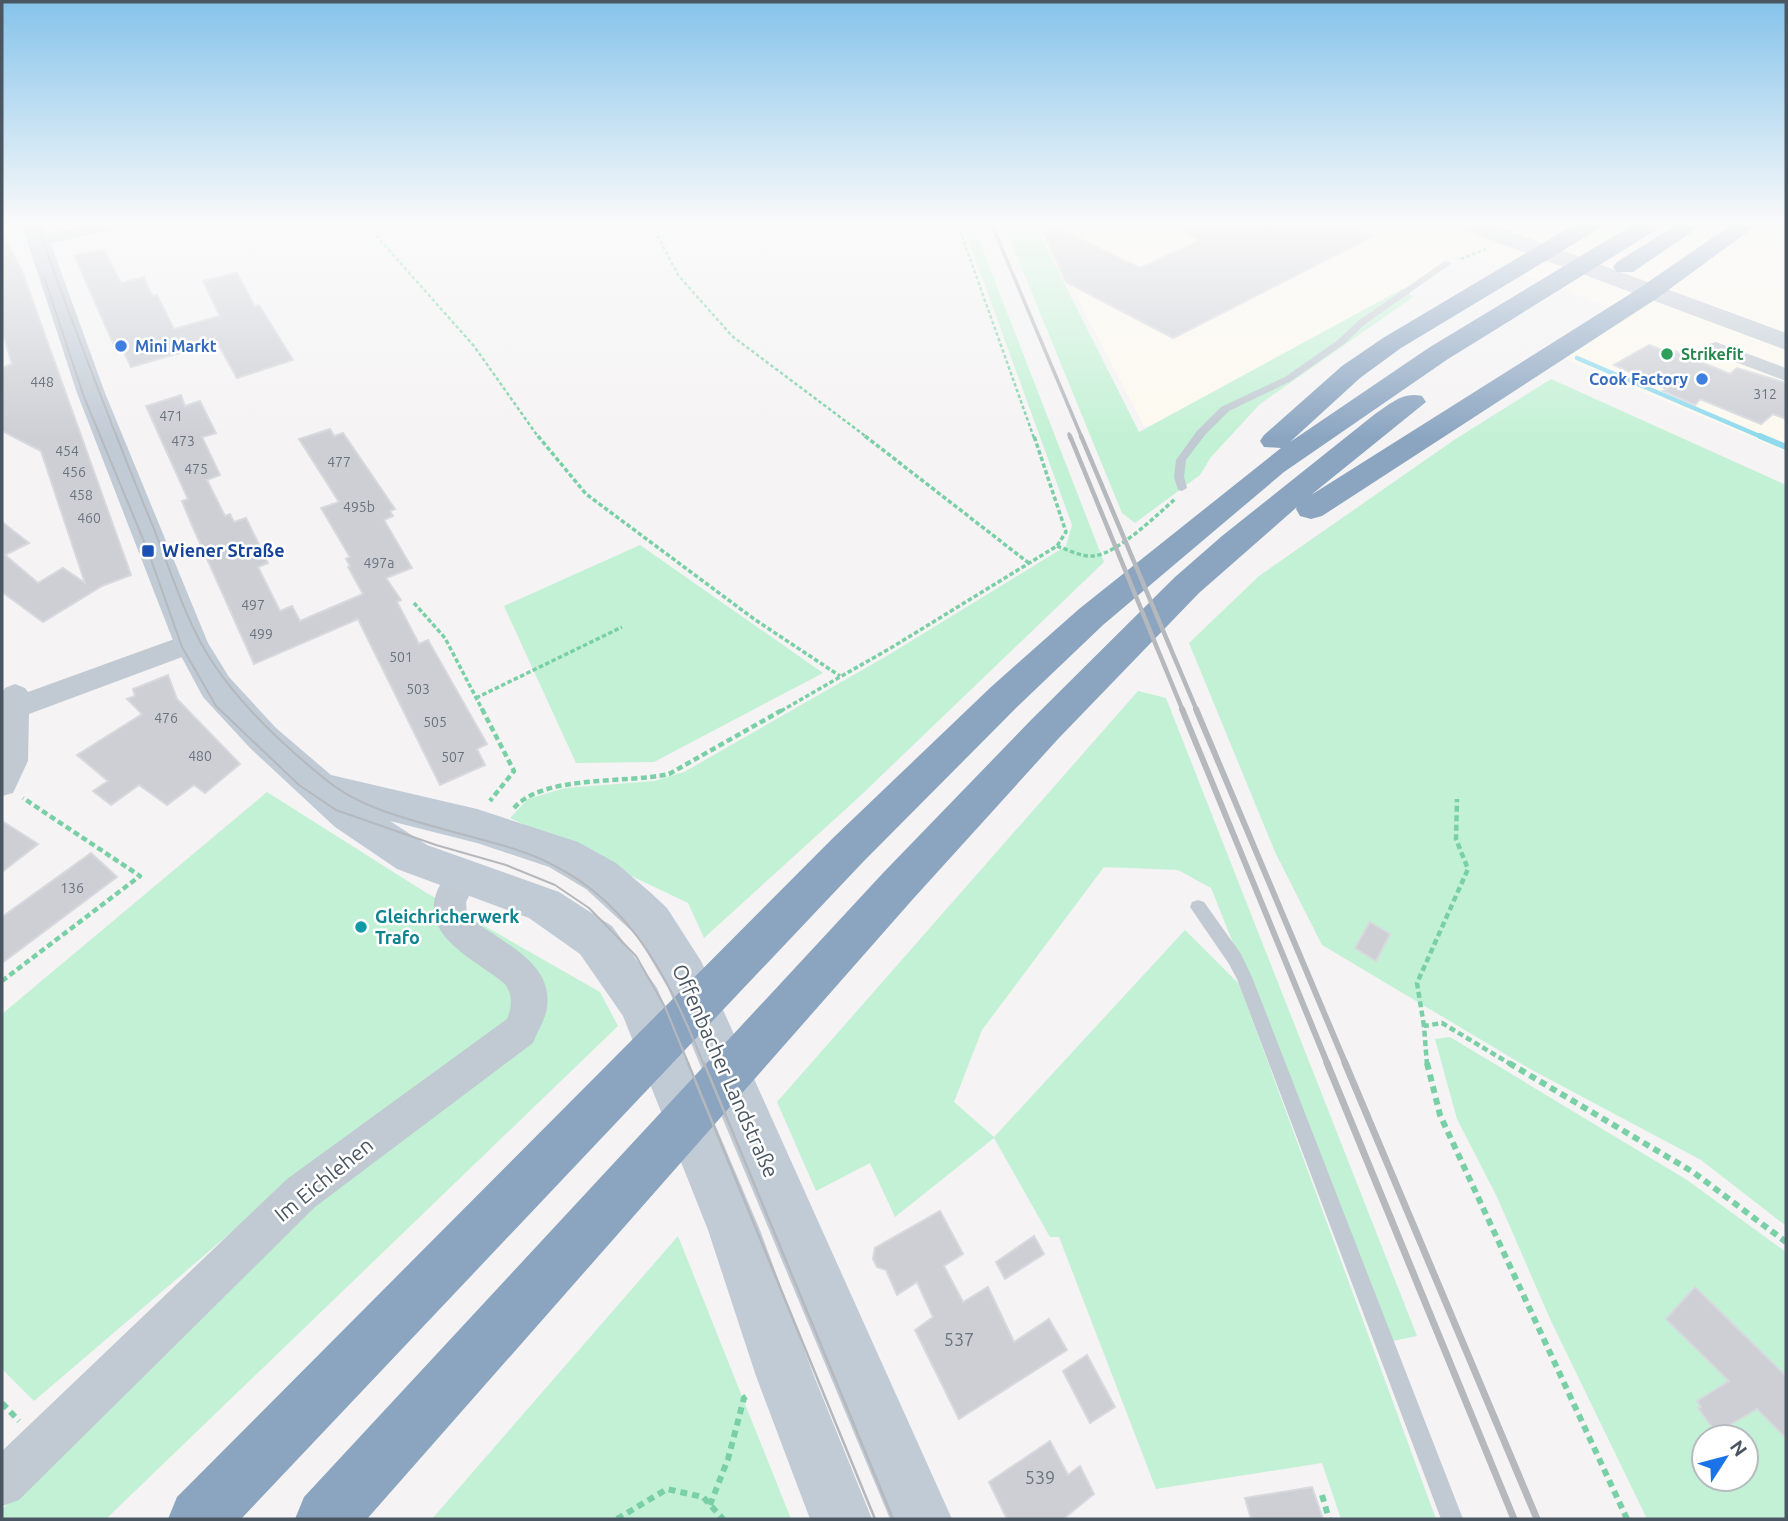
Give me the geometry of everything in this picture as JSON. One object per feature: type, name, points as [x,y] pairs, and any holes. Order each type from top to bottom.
[{"type":"highway","points":[[1153,565],[1215,493],[1351,372],[1392,343],[1471,296]]},
{"type":"highway","points":[[326,1519],[898,886],[1045,729],[1187,585],[1233,543],[1385,420],[1550,296]]},
{"type":"highway","points":[[1187,585],[1261,544],[1354,480],[1644,296]]},
{"type":"highway","points":[[199,1519],[848,850],[1004,697],[1153,565],[1274,466],[1439,354],[1523,316]]},
{"type":"main road","name":"Offenbacher Landstraße","points":[[57,296],[91,394],[189,636],[216,687],[234,708],[349,815],[412,856],[544,905],[596,940],[621,971],[646,1014],[734,1230],[785,1376],[841,1519]]},
{"type":"main road","points":[[1658,296],[1786,345]]},
{"type":"main road","name":"Offenbacher Landstraße","points":[[320,788],[488,830],[563,854],[601,876],[636,906],[659,933],[685,976],[921,1519]]},
{"type":"street","points":[[1716,348],[1786,375]]},
{"type":"street","points":[[2,784],[13,761],[9,704],[189,636]]},
{"type":"street","name":"Im Eichlehen","points":[[2,1483],[301,1193],[520,1031],[528,1017],[530,1006],[522,980],[499,955],[463,933],[452,920],[450,900],[463,876]]},
{"type":"lane","points":[[1182,488],[1179,477],[1181,460],[1201,433],[1225,409],[1288,379],[1400,296]]},
{"type":"lane","points":[[1198,907],[1235,959],[1244,977],[1452,1519]]},
{"type":"path","points":[[430,296],[474,346],[532,429],[586,494],[744,612],[840,676]]},
{"type":"path","points":[[697,296],[732,336],[809,392],[1030,564]]},
{"type":"path","points":[[509,814],[522,799],[552,787],[648,779],[669,774],[840,676],[1057,546],[1066,532],[1061,512],[983,296]]},
{"type":"path","points":[[1057,546],[1087,556],[1099,556],[1136,531],[1174,500],[1182,488]]},
{"type":"path","points":[[414,603],[445,638],[514,771],[490,800],[487,808]]},
{"type":"path","points":[[476,698],[622,627]]},
{"type":"path","points":[[2,784],[140,876],[2,981]]},
{"type":"path","points":[[1457,799],[1456,839],[1468,869],[1418,983],[1426,1060],[1440,1115],[1627,1519]]},
{"type":"path","points":[[1424,1026],[1442,1023],[1693,1172],[1786,1242]]},
{"type":"path","points":[[710,1505],[728,1459],[744,1398],[785,1376]]},
{"type":"path","points":[[617,1519],[667,1489],[703,1497],[723,1519]]},
{"type":"path","points":[[1322,1496],[1329,1519]]},
{"type":"shaded area","points":[[1076,296],[1399,296],[1182,423],[1144,426]]},
{"type":"shaded area","points":[[1580,296],[1786,296],[1786,452],[1565,359],[1630,315]]},
{"type":"green space","points":[[989,296],[1001,296],[1104,562],[858,798],[704,938],[688,903],[510,818],[528,799],[565,788],[654,781],[684,772],[885,657],[1066,546],[1072,525]]},
{"type":"green space","points":[[1033,296],[1071,296],[1139,432],[1389,296],[1413,297],[1260,404],[1211,457],[1200,475],[1135,523],[1122,513]]},
{"type":"green space","points":[[1551,379],[1786,485],[1786,1226],[1701,1160],[1532,1070],[1322,945],[1275,852],[1189,643],[1259,576],[1454,440]]},
{"type":"green space","points":[[640,545],[823,673],[654,762],[576,763],[504,606]]},
{"type":"green space","points":[[1138,691],[1166,698],[1417,1336],[1393,1341],[1211,888],[1178,870],[1104,867],[982,1030],[954,1102],[994,1137],[1185,930],[1239,984],[1436,1519],[1341,1519],[1322,1463],[1156,1489],[1059,1237],[1050,1237],[994,1138],[895,1217],[870,1163],[816,1191],[777,1102]]},
{"type":"green space","points":[[267,792],[425,892],[600,992],[618,1026],[106,1519],[2,1519],[2,1509],[62,1450],[304,1170],[34,1401],[2,1369],[2,1014]]},
{"type":"green space","points":[[1450,1037],[1687,1180],[1786,1252],[1786,1519],[1647,1519],[1551,1321],[1497,1197],[1457,1119],[1435,1039]]},
{"type":"green space","points":[[678,1236],[791,1519],[432,1519]]},
{"type":"building","points":[[2,296],[31,296],[131,575],[102,586],[43,622],[2,592],[2,522],[29,543],[5,555],[38,583],[63,568],[85,583],[41,451],[2,431],[2,368],[12,364],[2,330]]},
{"type":"building","points":[[92,296],[157,296],[174,329],[220,316],[210,296],[249,296],[255,307],[259,305],[293,360],[237,378],[217,342],[131,367],[123,350],[117,352]]},
{"type":"building","points":[[1093,296],[1255,296],[1173,338]]},
{"type":"building","points":[[1649,345],[1665,351],[1670,349],[1730,374],[1737,368],[1786,383],[1786,419],[1773,414],[1761,424],[1700,399],[1695,405],[1614,365]]},
{"type":"building","points":[[181,395],[185,406],[200,401],[216,433],[202,437],[220,475],[207,480],[225,516],[230,514],[234,522],[246,518],[268,563],[258,567],[280,611],[292,606],[300,621],[363,594],[348,567],[350,566],[346,559],[350,557],[321,508],[339,502],[299,439],[330,429],[334,436],[343,433],[395,509],[390,511],[393,516],[384,520],[412,568],[386,578],[401,600],[397,602],[419,644],[428,640],[487,744],[477,749],[485,765],[440,785],[358,619],[254,664],[191,523],[182,501],[188,499],[146,406]]},
{"type":"building","points":[[168,675],[177,699],[240,764],[205,793],[194,785],[167,805],[139,785],[111,805],[93,791],[108,781],[77,755],[142,714],[127,699],[135,696],[133,689]]},
{"type":"building","points":[[2,821],[38,844],[2,872]]},
{"type":"building","points":[[91,853],[117,877],[2,963],[2,917]]},
{"type":"building","points":[[1370,922],[1390,934],[1376,961],[1355,948]]},
{"type":"building","points":[[940,1211],[963,1254],[944,1266],[963,1302],[988,1287],[1014,1342],[1049,1319],[1067,1350],[959,1419],[915,1330],[933,1317],[917,1282],[897,1295],[886,1270],[877,1267],[873,1259],[875,1248]]},
{"type":"building","points":[[1034,1236],[1044,1254],[1005,1279],[996,1262]]},
{"type":"building","points":[[1695,1287],[1786,1376],[1786,1438],[1757,1409],[1733,1423],[1709,1423],[1698,1408],[1701,1407],[1697,1401],[1729,1381],[1666,1319]]},
{"type":"building","points":[[1087,1355],[1115,1407],[1090,1423],[1063,1371]]},
{"type":"building","points":[[1050,1441],[1068,1475],[1080,1466],[1094,1494],[1063,1519],[1007,1519],[989,1482]]},
{"type":"building","points":[[1312,1487],[1323,1519],[1251,1519],[1245,1498]]},
{"type":"waterway","points":[[1577,358],[1764,438]]},
{"type":"waterway","points":[[1760,436],[1786,447]]},
{"type":"tram line","points":[[50,296],[84,397],[148,551],[182,647],[216,706],[299,785],[336,810],[436,845],[506,865],[555,885],[589,908],[636,956],[665,1007],[689,1065]]},
{"type":"tram line","points":[[64,296],[186,613],[211,660],[235,693],[263,724],[294,752],[325,779],[353,798],[401,817],[528,854],[582,882],[607,902],[647,950],[678,1005],[704,1065]]},
{"type":"tram line","points":[[688,1063],[875,1519]]},
{"type":"tram line","points":[[704,1063],[893,1519]]},
{"type":"railway","points":[[1022,296],[1082,438]]},
{"type":"railway","points":[[1069,434],[1070,438]]},
{"type":"railway","points":[[1070,436],[1183,711]]},
{"type":"railway","points":[[1081,436],[1197,711]]},
{"type":"railway","points":[[1182,709],[1328,1065]]},
{"type":"railway","points":[[1196,709],[1346,1065]]},
{"type":"railway","points":[[1327,1063],[1514,1519]]},
{"type":"railway","points":[[1345,1063],[1537,1519]]},
{"type":"place","name":"Mini Markt","points":[[121,346]]},
{"type":"place","name":"Strikefit","points":[[1667,354]]},
{"type":"place","name":"Cook Factory","points":[[1702,379]]},
{"type":"place","name":"Wiener Straße","points":[[148,551]]},
{"type":"place","name":"Gleichricherwerk Trafo","points":[[361,927]]}]
